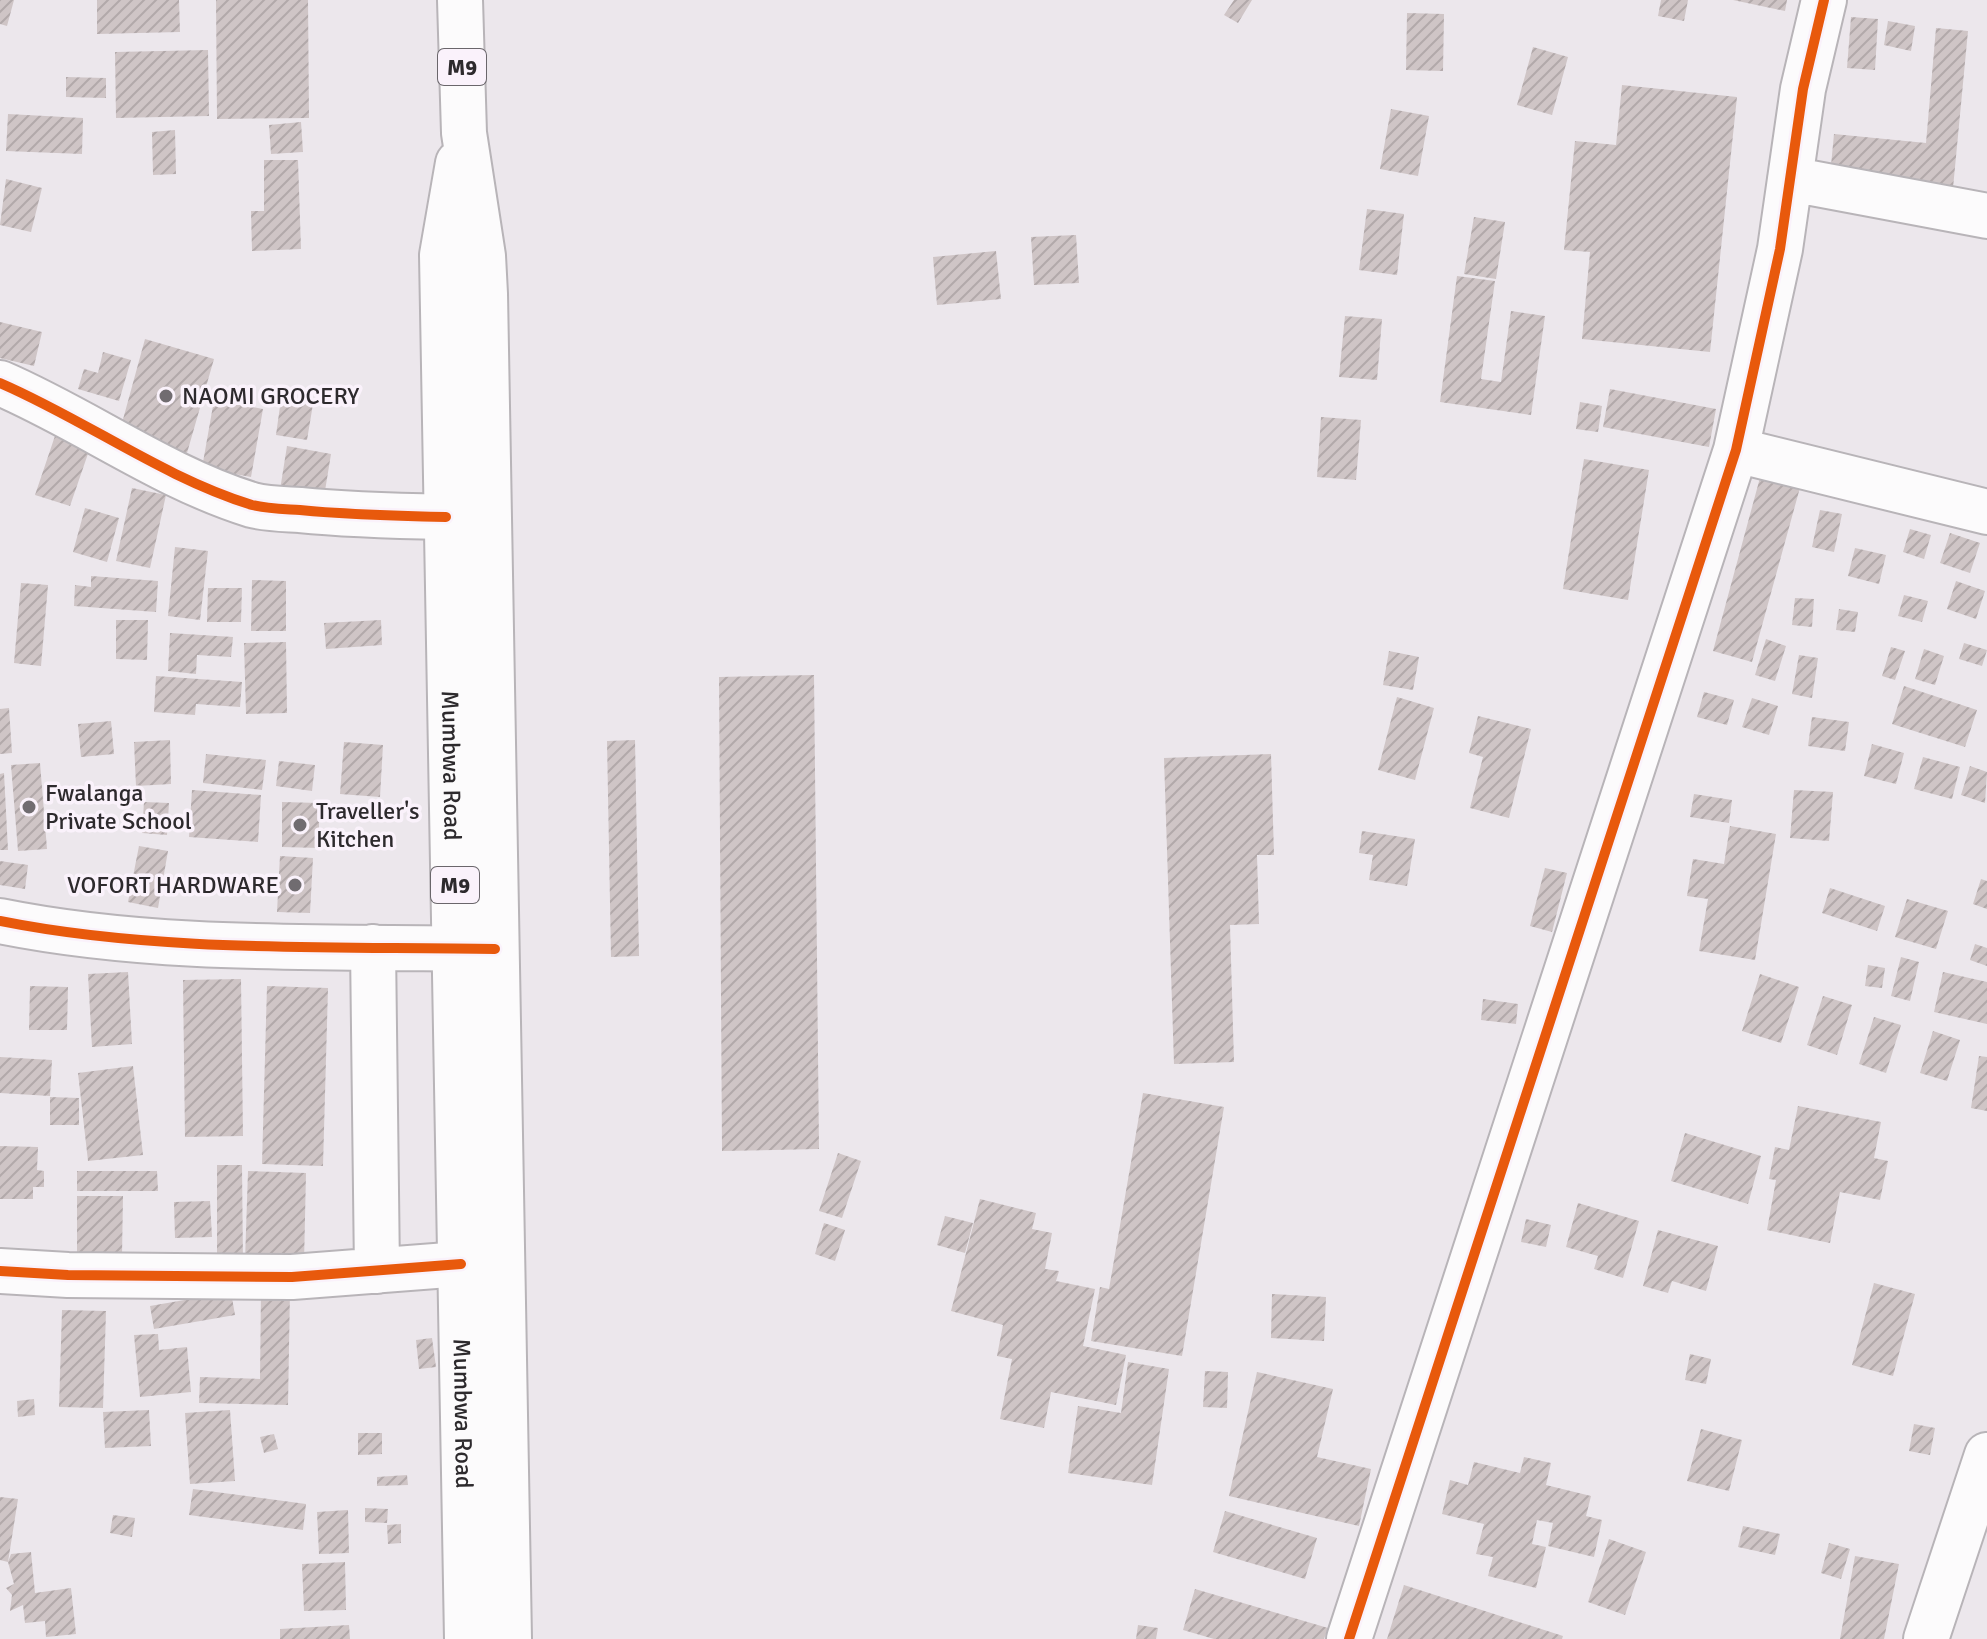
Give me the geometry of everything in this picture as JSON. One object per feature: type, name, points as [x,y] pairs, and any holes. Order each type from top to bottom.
[{"type":"street","name":"Mumbwa Road","points":[[460,0],[464,133],[483,256],[476,949],[461,1264],[467,1639]]},
{"type":"street","points":[[1349,1639],[1736,450],[1780,249],[1803,89],[1824,0]]},
{"type":"street","name":"Mumbwa Road","points":[[464,133],[442,255],[446,517],[476,949],[509,1639]]},
{"type":"street","points":[[1790,179],[1945,211],[1987,216]]},
{"type":"street","points":[[0,383],[41,401],[167,471],[256,506],[350,515],[446,517]]},
{"type":"street","points":[[1736,450],[1987,512]]},
{"type":"street","points":[[0,921],[70,935],[476,949]]},
{"type":"street","points":[[373,947],[377,1271]]},
{"type":"street","points":[[0,1271],[217,1277],[377,1271],[461,1264]]},
{"type":"street","points":[[1926,1639],[1987,1455]]},
{"type":"building","points":[[0,0],[14,0],[7,26],[0,24]]},
{"type":"building","points":[[97,0],[179,0],[180,32],[97,34]]},
{"type":"building","points":[[216,0],[308,0],[309,118],[217,119]]},
{"type":"building","points":[[1234,0],[1252,0],[1238,23],[1224,15]]},
{"type":"building","points":[[1661,0],[1688,0],[1684,21],[1658,16]]},
{"type":"building","points":[[1733,0],[1787,0],[1785,11]]},
{"type":"building","points":[[1407,13],[1444,14],[1443,71],[1406,70]]},
{"type":"building","points":[[1851,17],[1878,19],[1875,70],[1847,68]]},
{"type":"building","points":[[1888,21],[1915,26],[1911,51],[1884,45]]},
{"type":"building","points":[[1936,28],[1968,31],[1953,188],[1830,176],[1834,134],[1926,143]]},
{"type":"building","points":[[1533,47],[1568,57],[1552,115],[1517,105]]},
{"type":"building","points":[[208,50],[209,116],[116,118],[115,52]]},
{"type":"building","points":[[66,77],[106,78],[106,98],[66,97]]},
{"type":"building","points":[[1622,85],[1737,97],[1710,352],[1582,339],[1590,252],[1564,250],[1575,141],[1616,145]]},
{"type":"building","points":[[1391,109],[1429,116],[1418,176],[1380,169]]},
{"type":"building","points":[[8,114],[83,118],[82,154],[6,151]]},
{"type":"building","points":[[301,122],[303,152],[271,154],[269,125]]},
{"type":"building","points":[[175,130],[176,174],[153,175],[152,132]]},
{"type":"building","points":[[264,160],[298,160],[301,249],[252,251],[251,211],[264,211]]},
{"type":"building","points":[[6,179],[42,188],[31,232],[0,225]]},
{"type":"building","points":[[1367,209],[1404,214],[1397,275],[1359,270]]},
{"type":"building","points":[[1474,217],[1505,222],[1496,279],[1464,274]]},
{"type":"building","points":[[1076,235],[1079,283],[1034,285],[1031,237]]},
{"type":"building","points":[[996,251],[1001,299],[937,305],[933,257]]},
{"type":"building","points":[[1457,276],[1495,281],[1481,379],[1501,382],[1511,311],[1545,316],[1531,415],[1440,402]]},
{"type":"building","points":[[1345,316],[1382,319],[1377,380],[1339,377]]},
{"type":"building","points":[[0,322],[42,332],[34,366],[0,358]]},
{"type":"building","name":"NAOMI GROCERY","points":[[145,339],[214,359],[187,453],[119,434]]},
{"type":"building","points":[[103,352],[131,360],[119,401],[78,389],[84,369],[98,373]]},
{"type":"building","points":[[1610,389],[1716,409],[1709,447],[1603,427]]},
{"type":"building","points":[[281,399],[313,404],[307,440],[276,435]]},
{"type":"building","points":[[214,400],[263,409],[251,477],[202,468]]},
{"type":"building","points":[[1580,402],[1602,406],[1598,432],[1576,429]]},
{"type":"building","points":[[1321,417],[1361,420],[1356,480],[1317,477]]},
{"type":"building","points":[[57,430],[92,442],[70,506],[35,495]]},
{"type":"building","points":[[287,446],[331,454],[324,497],[280,490]]},
{"type":"building","points":[[1584,459],[1649,470],[1628,600],[1563,589]]},
{"type":"building","points":[[1761,474],[1801,484],[1752,662],[1713,651]]},
{"type":"building","points":[[132,488],[166,495],[150,568],[116,561]]},
{"type":"building","points":[[85,508],[119,518],[107,562],[73,552]]},
{"type":"building","points":[[1820,510],[1842,514],[1834,552],[1812,547]]},
{"type":"building","points":[[1910,529],[1931,535],[1924,559],[1903,552]]},
{"type":"building","points":[[1950,533],[1980,543],[1970,573],[1940,563]]},
{"type":"building","points":[[175,547],[208,551],[200,620],[168,616]]},
{"type":"building","points":[[1855,548],[1886,555],[1879,584],[1848,576]]},
{"type":"building","points":[[91,576],[158,581],[156,612],[74,606],[75,585],[91,587]]},
{"type":"building","points":[[252,580],[286,581],[286,631],[251,631]]},
{"type":"building","points":[[1956,581],[1985,591],[1976,619],[1947,609]]},
{"type":"building","points":[[21,583],[48,585],[41,666],[14,663]]},
{"type":"building","points":[[208,588],[242,588],[241,622],[207,622]]},
{"type":"building","points":[[1904,595],[1928,601],[1922,622],[1898,616]]},
{"type":"building","points":[[1795,598],[1814,599],[1812,627],[1792,625]]},
{"type":"building","points":[[1839,609],[1858,612],[1855,632],[1836,630]]},
{"type":"building","points":[[116,620],[148,620],[147,660],[116,659]]},
{"type":"building","points":[[381,620],[382,645],[326,649],[324,623]]},
{"type":"building","points":[[170,633],[233,637],[231,657],[197,655],[196,674],[168,671]]},
{"type":"building","points":[[1766,639],[1786,646],[1775,681],[1755,675]]},
{"type":"building","points":[[286,642],[287,713],[246,714],[244,643]]},
{"type":"building","points":[[1964,643],[1987,650],[1982,666],[1959,659]]},
{"type":"building","points":[[1891,647],[1905,651],[1895,680],[1882,676]]},
{"type":"building","points":[[1924,649],[1944,656],[1935,685],[1915,679]]},
{"type":"building","points":[[1389,651],[1419,657],[1413,690],[1383,685]]},
{"type":"building","points":[[1799,655],[1818,658],[1812,698],[1792,694]]},
{"type":"building","points":[[814,675],[819,1149],[722,1151],[719,677]]},
{"type":"building","points":[[156,676],[242,682],[240,707],[196,704],[195,715],[154,712]]},
{"type":"building","points":[[1904,686],[1977,710],[1965,747],[1892,724]]},
{"type":"building","points":[[1704,692],[1734,700],[1727,725],[1697,717]]},
{"type":"building","points":[[1397,697],[1434,708],[1415,780],[1378,770]]},
{"type":"building","points":[[1752,698],[1778,706],[1769,735],[1742,727]]},
{"type":"building","name":"Fwalanga Private School","points":[[9,708],[12,753],[0,754],[0,709]]},
{"type":"building","points":[[1478,716],[1531,729],[1509,818],[1470,808],[1483,757],[1469,753]]},
{"type":"building","points":[[1812,717],[1849,722],[1845,751],[1808,746]]},
{"type":"building","points":[[111,721],[114,754],[81,757],[78,724]]},
{"type":"building","points":[[170,740],[171,784],[136,786],[134,742]]},
{"type":"building","points":[[635,740],[639,956],[611,957],[607,741]]},
{"type":"building","points":[[344,742],[383,745],[380,797],[340,794]]},
{"type":"building","points":[[1872,744],[1904,753],[1896,784],[1864,776]]},
{"type":"building","points":[[206,754],[266,760],[262,790],[203,783]]},
{"type":"building","points":[[1271,754],[1274,855],[1257,855],[1259,924],[1230,925],[1234,1062],[1174,1064],[1164,758]]},
{"type":"building","points":[[1923,757],[1960,767],[1952,799],[1914,789]]},
{"type":"building","points":[[279,761],[315,765],[312,791],[276,786]]},
{"type":"building","name":"Fwalanga Private School","points":[[40,763],[47,849],[18,851],[11,765]]},
{"type":"building","points":[[1970,766],[1987,772],[1985,803],[1961,795]]},
{"type":"building","points":[[4,773],[8,850],[0,850],[0,774]]},
{"type":"building","points":[[192,790],[261,795],[258,842],[189,837]]},
{"type":"building","points":[[1794,790],[1833,792],[1829,841],[1790,838]]},
{"type":"building","points":[[1694,794],[1732,800],[1729,823],[1690,817]]},
{"type":"building","points":[[144,802],[169,803],[167,835],[142,833]]},
{"type":"building","name":"Traveller's Kitchen","points":[[282,802],[319,803],[319,848],[282,847]]},
{"type":"building","points":[[1730,826],[1776,834],[1755,960],[1699,951],[1708,899],[1687,896],[1693,859],[1724,864]]},
{"type":"building","points":[[1362,831],[1415,839],[1407,886],[1369,880],[1373,855],[1359,853]]},
{"type":"building","points":[[139,846],[168,851],[158,908],[128,902]]},
{"type":"building","name":"VOFORT HARDWARE","points":[[280,856],[313,858],[310,913],[277,912]]},
{"type":"building","name":"Fwalanga Private School","points":[[0,861],[28,865],[25,889],[0,885]]},
{"type":"building","points":[[1545,868],[1567,873],[1552,932],[1530,926]]},
{"type":"building","points":[[1981,879],[1987,881],[1987,909],[1973,904]]},
{"type":"building","points":[[1830,888],[1885,906],[1877,931],[1822,913]]},
{"type":"building","points":[[1907,899],[1948,911],[1936,949],[1895,937]]},
{"type":"building","points":[[1975,944],[1987,948],[1987,966],[1970,960]]},
{"type":"building","points":[[1901,957],[1919,962],[1910,1001],[1891,996]]},
{"type":"building","points":[[1868,965],[1885,968],[1882,988],[1865,986]]},
{"type":"building","points":[[128,972],[132,1044],[92,1047],[88,974]]},
{"type":"building","points":[[1943,972],[1987,982],[1987,1024],[1934,1012]]},
{"type":"building","points":[[1760,974],[1799,987],[1781,1043],[1742,1031]]},
{"type":"building","points":[[241,979],[243,1136],[185,1137],[183,980]]},
{"type":"building","points":[[30,986],[68,987],[67,1030],[29,1030]]},
{"type":"building","points":[[267,986],[328,988],[323,1166],[262,1164]]},
{"type":"building","points":[[1823,996],[1852,1005],[1837,1055],[1807,1045]]},
{"type":"building","points":[[1483,999],[1518,1004],[1516,1024],[1481,1020]]},
{"type":"building","points":[[1874,1017],[1901,1025],[1886,1073],[1859,1064]]},
{"type":"building","points":[[1933,1031],[1960,1040],[1947,1081],[1920,1073]]},
{"type":"building","points":[[1979,1056],[1987,1057],[1987,1111],[1971,1108]]},
{"type":"building","points":[[0,1057],[52,1060],[50,1096],[0,1093]]},
{"type":"building","points":[[133,1066],[143,1155],[88,1161],[78,1073]]},
{"type":"building","points":[[1143,1093],[1224,1107],[1182,1356],[1091,1341],[1100,1287],[1109,1289]]},
{"type":"building","points":[[50,1097],[79,1098],[79,1125],[50,1125]]},
{"type":"building","points":[[1798,1106],[1881,1122],[1874,1158],[1888,1161],[1880,1200],[1840,1192],[1830,1243],[1767,1230],[1776,1180],[1769,1179],[1775,1147],[1789,1150]]},
{"type":"building","points":[[1685,1133],[1761,1156],[1748,1204],[1671,1181]]},
{"type":"building","points":[[0,1146],[38,1147],[37,1170],[44,1171],[44,1187],[33,1187],[33,1199],[0,1199]]},
{"type":"building","points":[[838,1153],[861,1161],[842,1218],[819,1211]]},
{"type":"building","points":[[217,1165],[242,1165],[243,1264],[217,1264]]},
{"type":"building","points":[[77,1171],[157,1171],[158,1191],[77,1191]]},
{"type":"building","points":[[248,1171],[306,1173],[304,1263],[245,1261]]},
{"type":"building","points":[[77,1196],[123,1196],[122,1256],[77,1256]]},
{"type":"building","points":[[980,1199],[1036,1213],[1032,1229],[1052,1233],[1045,1269],[1059,1271],[1056,1281],[1095,1289],[1083,1346],[1126,1355],[1116,1405],[1051,1392],[1044,1428],[1000,1419],[1012,1359],[997,1356],[1003,1325],[951,1311]]},
{"type":"building","points":[[210,1201],[212,1237],[175,1238],[174,1202]]},
{"type":"building","points":[[1578,1203],[1639,1221],[1623,1278],[1594,1269],[1598,1256],[1566,1247]]},
{"type":"building","points":[[945,1216],[973,1223],[965,1253],[937,1245]]},
{"type":"building","points":[[1526,1219],[1551,1225],[1546,1247],[1521,1242]]},
{"type":"building","points":[[824,1223],[845,1230],[835,1261],[815,1254]]},
{"type":"building","points":[[1658,1230],[1718,1246],[1706,1291],[1672,1281],[1668,1293],[1643,1286]]},
{"type":"building","points":[[1874,1283],[1915,1294],[1893,1376],[1852,1365]]},
{"type":"building","points":[[261,1289],[290,1290],[288,1405],[199,1403],[200,1377],[260,1379]]},
{"type":"building","points":[[231,1292],[235,1315],[154,1329],[150,1306]]},
{"type":"building","points":[[1272,1294],[1326,1297],[1324,1341],[1271,1338]]},
{"type":"building","points":[[62,1310],[106,1311],[103,1408],[59,1407]]},
{"type":"building","points":[[158,1334],[159,1350],[187,1347],[191,1392],[140,1397],[134,1335]]},
{"type":"building","points":[[432,1338],[436,1367],[419,1369],[416,1340]]},
{"type":"building","points":[[1690,1354],[1711,1359],[1706,1384],[1685,1380]]},
{"type":"building","points":[[1128,1362],[1169,1369],[1152,1485],[1068,1473],[1078,1406],[1121,1413]]},
{"type":"building","points":[[1205,1371],[1228,1372],[1227,1408],[1203,1407]]},
{"type":"building","points":[[1257,1372],[1333,1389],[1317,1457],[1371,1469],[1359,1526],[1229,1496]]},
{"type":"building","points":[[34,1399],[35,1415],[18,1417],[17,1401]]},
{"type":"building","points":[[149,1410],[151,1446],[105,1448],[103,1412]]},
{"type":"building","points":[[230,1410],[235,1481],[190,1484],[185,1413]]},
{"type":"building","points":[[1914,1424],[1935,1428],[1930,1455],[1909,1451]]},
{"type":"building","points":[[1701,1429],[1742,1440],[1729,1491],[1687,1481]]},
{"type":"building","points":[[358,1433],[382,1433],[382,1454],[358,1455]]},
{"type":"building","points":[[274,1434],[278,1449],[264,1453],[260,1437]]},
{"type":"building","points":[[1524,1457],[1551,1463],[1546,1485],[1591,1496],[1586,1516],[1602,1520],[1594,1557],[1548,1546],[1553,1523],[1537,1520],[1532,1544],[1546,1547],[1536,1588],[1488,1576],[1493,1557],[1476,1554],[1484,1524],[1442,1514],[1450,1480],[1468,1485],[1474,1462],[1520,1473]]},
{"type":"building","points":[[407,1475],[408,1485],[377,1486],[377,1477]]},
{"type":"building","points":[[193,1489],[306,1504],[303,1530],[189,1515]]},
{"type":"building","points":[[0,1497],[18,1499],[8,1562],[0,1560]]},
{"type":"building","points":[[365,1508],[388,1509],[387,1523],[365,1522]]},
{"type":"building","points":[[348,1510],[349,1553],[319,1554],[317,1512]]},
{"type":"building","points":[[1225,1511],[1317,1538],[1305,1579],[1213,1552]]},
{"type":"building","points":[[113,1515],[135,1518],[132,1537],[110,1533]]},
{"type":"building","points":[[401,1524],[401,1543],[388,1544],[387,1525]]},
{"type":"building","points":[[1743,1526],[1780,1534],[1775,1555],[1738,1547]]},
{"type":"building","points":[[1609,1539],[1646,1552],[1625,1615],[1588,1602]]},
{"type":"building","points":[[1829,1543],[1850,1549],[1841,1579],[1821,1573]]},
{"type":"building","points":[[31,1552],[35,1593],[71,1588],[76,1634],[46,1637],[45,1621],[25,1623],[23,1605],[10,1611],[12,1595],[6,1588],[14,1584],[8,1562],[11,1554]]},
{"type":"building","points":[[1855,1556],[1899,1564],[1884,1639],[1840,1639]]},
{"type":"building","points":[[345,1562],[346,1610],[304,1611],[302,1564]]},
{"type":"building","points":[[1404,1585],[1563,1636],[1562,1639],[1387,1639]]},
{"type":"building","points":[[1195,1589],[1328,1628],[1324,1639],[1214,1639],[1183,1630]]},
{"type":"building","points":[[349,1625],[350,1639],[280,1639],[280,1629]]},
{"type":"building","points":[[1138,1625],[1158,1628],[1156,1639],[1136,1639]]},
{"type":"cycle path","points":[[1349,1639],[1736,450],[1780,249],[1803,89],[1824,0]]},
{"type":"cycle path","points":[[0,383],[155,464],[252,505],[337,513],[446,517]]},
{"type":"cycle path","points":[[0,921],[60,931],[184,943],[495,949]]},
{"type":"cycle path","points":[[0,1271],[68,1275],[292,1277],[461,1264]]},
{"type":"place","name":"NAOMI GROCERY","points":[[166,396]]},
{"type":"place","name":"Fwalanga Private School","points":[[29,807]]},
{"type":"place","name":"Traveller's Kitchen","points":[[300,825]]},
{"type":"place","name":"VOFORT HARDWARE","points":[[295,885]]}]
